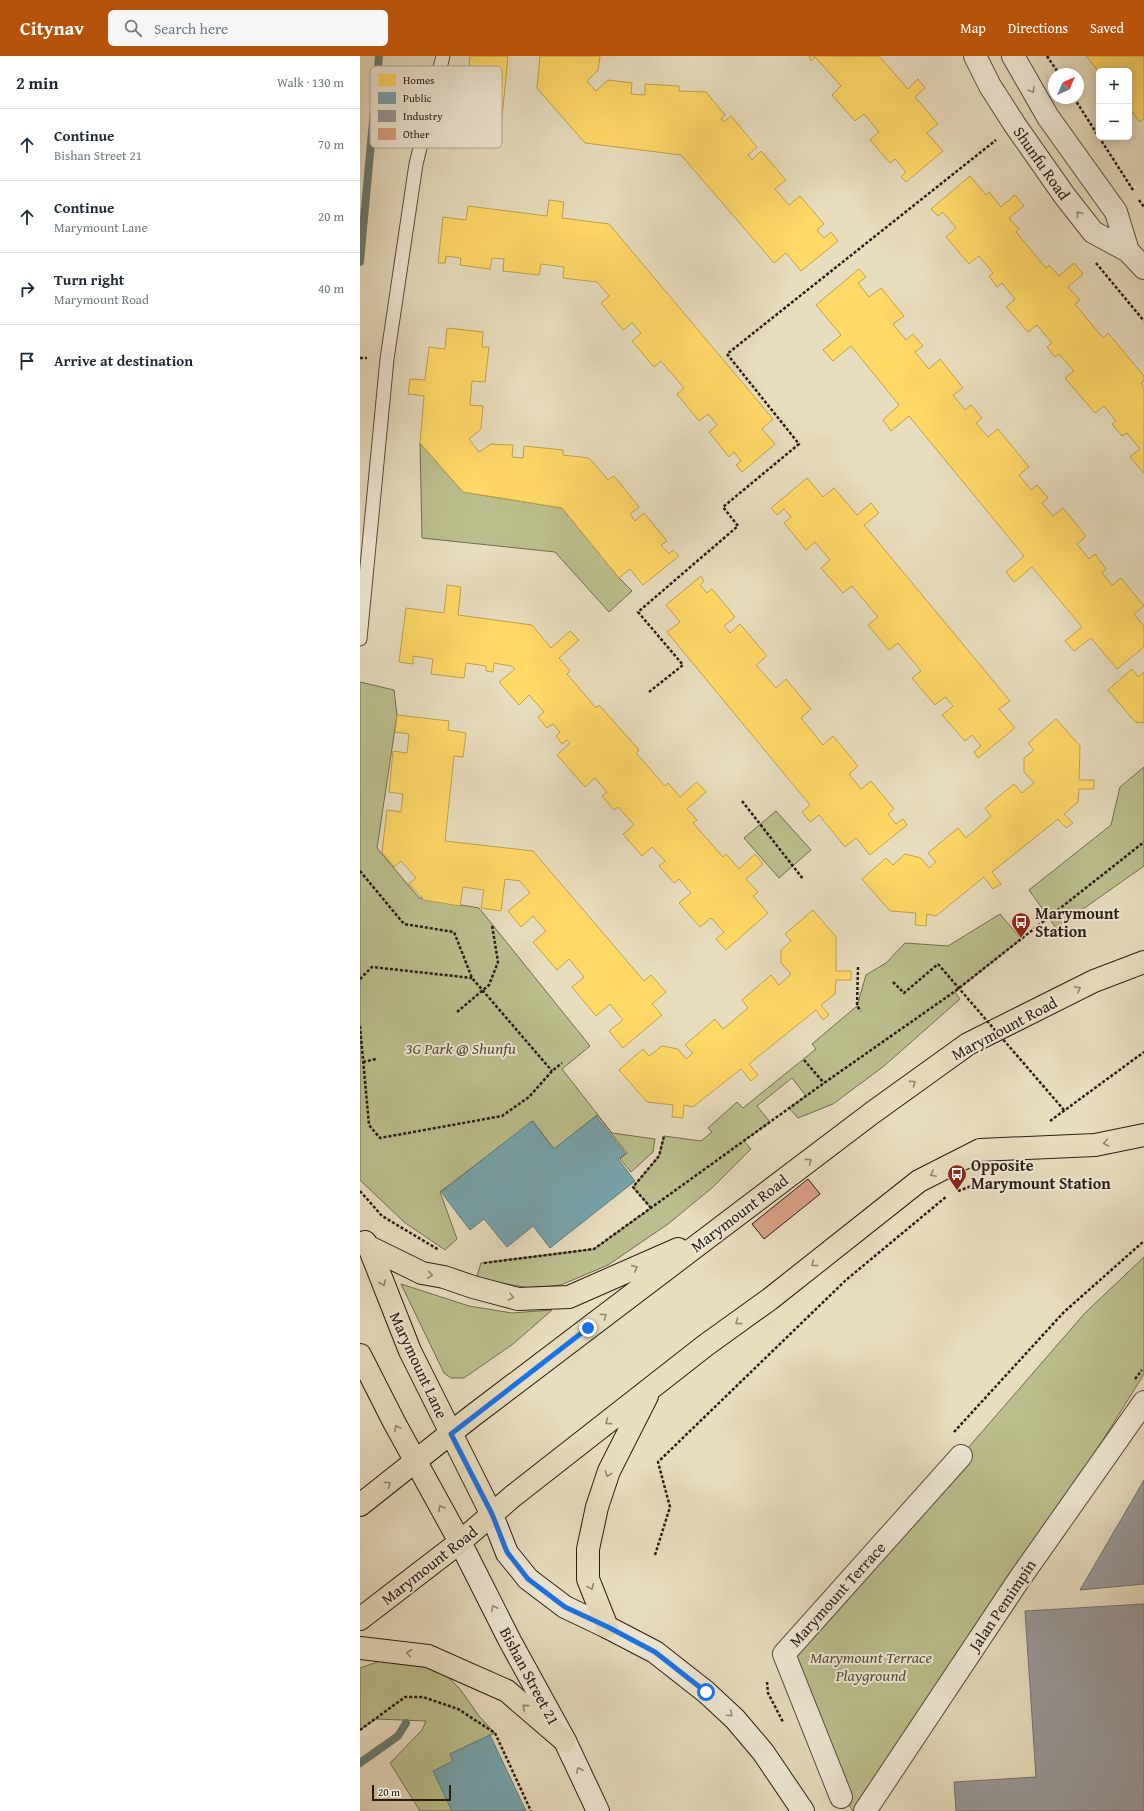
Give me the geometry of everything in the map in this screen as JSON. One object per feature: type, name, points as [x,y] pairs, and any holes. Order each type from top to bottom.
[{"type":"main road","name":"Marymount Road","points":[[360,1505],[711,1235],[872,1113],[968,1044],[1094,981],[1144,962]]},
{"type":"main road","name":"Marymount Road","points":[[360,1619],[460,1542],[512,1496],[650,1389],[770,1299],[919,1181],[980,1150],[1095,1145],[1144,1135]]},
{"type":"main road","points":[[364,1241],[422,1273],[444,1277],[473,1288],[518,1299],[569,1297],[711,1235]]},
{"type":"main road","name":"Marymount Lane","points":[[364,1241],[410,1351],[492,1514]]},
{"type":"main road","points":[[360,1355],[460,1542]]},
{"type":"main road","points":[[608,1627],[588,1579],[588,1549],[597,1507],[609,1471],[650,1389]]},
{"type":"main road","points":[[360,1648],[428,1656],[507,1691],[565,1741]]},
{"type":"street","name":"Shunfu Road","points":[[975,56],[990,86],[1015,125],[1064,195],[1093,232],[1128,251],[1144,268]]},
{"type":"street","name":"Shunfu Road","points":[[1013,56],[1048,117],[1116,212],[1128,251]]},
{"type":"street","name":"Jalan Pemimpin","points":[[865,1811],[1018,1581],[1144,1402]]},
{"type":"street","name":"Marymount Terrace","points":[[841,1796],[784,1654],[961,1456]]},
{"type":"street","points":[[492,1514],[507,1552],[528,1579],[565,1607],[608,1627],[655,1652],[706,1692],[735,1719],[763,1752],[803,1811]]},
{"type":"street","name":"Bishan Street 21","points":[[460,1542],[510,1641],[565,1741],[598,1811]]},
{"type":"lane","points":[[440,66],[443,56]]},
{"type":"lane","points":[[360,639],[387,359],[416,164],[420,148]]},
{"type":"path","points":[[1047,56],[1055,68]]},
{"type":"path","points":[[1078,104],[1096,132]]},
{"type":"path","points":[[649,692],[683,665],[638,612],[738,526],[722,507],[799,444],[727,354],[883,228],[1015,125]]},
{"type":"path","points":[[1101,140],[1144,207]]},
{"type":"path","points":[[742,801],[804,879]]},
{"type":"path","points":[[481,1263],[594,1249],[824,1083],[954,992],[1144,842]]},
{"type":"path","points":[[360,871],[404,924],[454,932],[472,978],[552,1071]]},
{"type":"path","points":[[457,1012],[489,985],[498,962],[492,925]]},
{"type":"path","points":[[893,982],[904,994],[938,964],[1064,1110],[1144,1052]]},
{"type":"path","points":[[360,979],[372,967],[472,978]]},
{"type":"path","points":[[858,967],[857,1006],[861,1011]]},
{"type":"path","points":[[360,1026],[369,1125],[380,1138],[502,1116],[529,1097],[552,1071],[562,1063]]},
{"type":"path","points":[[364,1062],[376,1059]]},
{"type":"path","points":[[804,1060],[824,1083]]},
{"type":"path","points":[[651,1208],[632,1187],[659,1156],[664,1136]]},
{"type":"path","points":[[957,1191],[969,1187]]},
{"type":"path","points":[[360,1191],[382,1216],[445,1253]]},
{"type":"path","points":[[655,1555],[670,1507],[658,1462],[846,1280],[951,1193]]},
{"type":"path","points":[[360,1730],[405,1697],[423,1697],[458,1709],[495,1733],[531,1811]]},
{"type":"green space","points":[[420,443],[463,492],[562,508],[619,578],[632,591],[609,612],[555,552],[422,538]]},
{"type":"green space","name":"3G Park @ Shunfu","points":[[360,682],[394,690],[397,715],[377,848],[419,898],[479,908],[590,1046],[562,1069],[612,1133],[655,1139],[653,1152],[631,1172],[620,1159],[627,1153],[597,1115],[554,1149],[533,1121],[440,1192],[457,1239],[445,1250],[404,1222],[360,1180]]},
{"type":"green space","points":[[1144,767],[1144,866],[1056,928],[1029,890],[1111,825],[1120,787]]},
{"type":"green space","points":[[776,811],[811,850],[779,878],[744,838]]},
{"type":"green space","points":[[1000,914],[1021,939],[955,992],[960,999],[884,1066],[833,1104],[798,1118],[789,1108],[806,1096],[792,1078],[757,1106],[770,1122],[744,1141],[751,1149],[713,1187],[668,1224],[608,1265],[561,1285],[530,1288],[476,1279],[481,1263],[594,1249],[651,1208],[633,1187],[659,1156],[664,1136],[701,1141],[712,1132],[708,1128],[737,1102],[743,1108],[816,1049],[812,1044],[857,1006],[866,975],[886,963],[905,943],[948,946]]},
{"type":"green space","name":"Marymount Terrace Playground","points":[[1144,1257],[1144,1374],[1050,1525],[865,1811],[853,1811],[842,1795],[784,1654],[961,1456],[1085,1313]]},
{"type":"green space","points":[[401,1284],[469,1306],[512,1313],[552,1310],[513,1344],[464,1378],[451,1378],[444,1373]]},
{"type":"green space","points":[[380,1661],[410,1663],[442,1671],[460,1689],[479,1716],[495,1733],[450,1754],[453,1761],[452,1811],[420,1811],[390,1763],[422,1730],[426,1721],[376,1719],[360,1730],[360,1668]]},
{"type":"building: Homes","points":[[470,56],[508,56],[502,118],[502,66],[469,66]]},
{"type":"building: Homes","points":[[540,56],[600,56],[598,70],[587,81],[596,91],[608,80],[632,83],[631,94],[645,95],[645,84],[679,86],[679,91],[706,92],[725,115],[721,119],[724,122],[731,116],[757,147],[748,155],[752,160],[761,151],[786,180],[775,189],[789,205],[800,196],[824,224],[817,230],[824,238],[831,232],[838,241],[801,271],[786,253],[774,263],[681,155],[585,143],[537,88]]},
{"type":"building: Homes","points":[[809,56],[879,56],[908,89],[918,79],[925,88],[915,97],[938,124],[927,133],[943,151],[906,182],[901,177],[906,172],[895,159],[890,163],[870,140],[879,132],[864,114],[855,121],[832,95],[841,86],[815,57],[811,61]]},
{"type":"building: Homes","points":[[1086,56],[1144,56],[1144,119],[1140,122],[1132,112],[1132,68],[1096,68]]},
{"type":"building: Homes","points":[[970,176],[986,195],[989,192],[1001,207],[1015,195],[1024,206],[1009,218],[1019,229],[1016,232],[1046,268],[1049,265],[1059,276],[1074,263],[1083,274],[1068,287],[1080,300],[1075,304],[1103,338],[1108,333],[1144,376],[1144,381],[1141,383],[1144,387],[1144,473],[1130,457],[1140,449],[1127,433],[1122,436],[1112,424],[1116,421],[1104,406],[1095,413],[1065,378],[1074,371],[1059,354],[1055,357],[1047,347],[1052,343],[1037,325],[1028,332],[1006,307],[1015,299],[1002,283],[997,287],[989,276],[993,273],[979,256],[969,264],[946,237],[956,228],[943,212],[938,216],[931,209]]},
{"type":"building: Homes","points":[[549,200],[564,202],[562,218],[609,224],[773,419],[762,429],[775,444],[742,472],[736,465],[741,461],[734,452],[729,457],[709,432],[717,425],[708,414],[699,421],[677,394],[684,388],[661,361],[654,367],[632,341],[641,333],[632,323],[623,330],[601,303],[609,296],[597,282],[563,278],[564,267],[541,264],[539,275],[503,271],[504,259],[492,258],[490,269],[460,265],[461,258],[446,256],[445,263],[438,263],[443,217],[466,220],[468,206],[547,216]]},
{"type":"building: Homes","points":[[859,269],[866,277],[858,283],[869,297],[881,288],[904,316],[893,324],[906,340],[913,334],[923,346],[915,352],[929,369],[940,359],[963,388],[953,395],[965,410],[971,405],[982,418],[976,423],[988,437],[998,429],[1029,467],[1019,475],[1031,490],[1037,485],[1048,498],[1042,503],[1053,516],[1063,508],[1086,536],[1077,544],[1089,559],[1095,554],[1106,569],[1102,573],[1112,585],[1121,578],[1144,606],[1134,614],[1144,626],[1144,647],[1117,669],[1091,638],[1074,651],[1065,641],[1082,627],[1032,567],[1014,582],[1006,572],[1024,556],[909,416],[891,431],[883,420],[899,405],[851,346],[833,361],[823,350],[841,335],[816,305]]},
{"type":"building: Homes","points":[[447,328],[483,332],[482,347],[489,347],[485,382],[472,381],[470,405],[483,406],[481,429],[469,439],[479,452],[491,444],[513,445],[512,457],[523,458],[524,446],[563,450],[563,455],[589,458],[608,480],[614,476],[639,507],[630,514],[635,521],[644,513],[667,541],[661,545],[669,554],[673,550],[679,556],[643,585],[630,569],[619,578],[562,508],[463,492],[420,443],[424,396],[408,394],[410,379],[425,380],[429,347],[445,349]]},
{"type":"building: Homes","points":[[807,478],[823,497],[834,488],[857,515],[871,503],[879,513],[864,525],[1010,701],[999,709],[1015,728],[978,758],[974,752],[981,746],[972,735],[965,741],[942,715],[953,706],[945,697],[935,705],[912,678],[921,671],[898,643],[889,650],[868,625],[878,617],[852,586],[843,593],[821,568],[830,560],[815,542],[806,550],[784,523],[791,517],[784,509],[777,515],[771,508]]},
{"type":"building: Homes","points":[[701,576],[704,581],[700,585],[707,593],[712,589],[735,617],[724,626],[730,633],[740,624],[767,656],[756,665],[776,688],[786,679],[811,709],[801,718],[823,745],[833,736],[858,766],[849,774],[861,789],[871,781],[894,809],[888,814],[896,824],[903,819],[907,825],[870,855],[856,838],[845,847],[819,815],[810,822],[802,812],[810,805],[667,632],[680,622],[666,605]]},
{"type":"building: Homes","points":[[447,585],[461,587],[458,615],[532,625],[551,648],[570,631],[579,640],[559,658],[570,671],[567,674],[596,708],[599,705],[639,750],[636,753],[665,786],[668,783],[680,797],[697,782],[706,792],[687,809],[697,820],[693,823],[723,857],[726,854],[739,869],[755,854],[763,864],[746,879],[758,892],[753,896],[768,913],[726,950],[716,939],[724,932],[711,918],[700,927],[679,903],[691,893],[679,879],[674,883],[659,866],[665,861],[652,847],[642,856],[623,834],[634,825],[618,807],[614,810],[602,796],[607,792],[595,778],[585,787],[557,755],[570,743],[567,740],[562,744],[556,736],[560,732],[553,724],[547,728],[538,717],[544,712],[529,695],[519,705],[499,682],[515,669],[511,666],[494,663],[493,672],[486,671],[486,666],[466,663],[464,678],[431,674],[433,659],[413,656],[413,664],[399,662],[406,608],[444,613]]},
{"type":"building: Homes","points":[[1132,669],[1138,677],[1144,672],[1144,723],[1135,722],[1108,690]]},
{"type":"building: Homes","points":[[397,715],[449,721],[448,730],[466,733],[463,757],[454,756],[445,841],[533,851],[644,981],[651,975],[666,992],[652,1004],[662,1015],[623,1048],[609,1031],[623,1020],[610,1004],[596,1016],[572,987],[584,977],[569,959],[557,970],[533,942],[546,931],[533,916],[521,927],[508,911],[530,893],[520,881],[505,879],[501,911],[481,908],[484,890],[463,887],[460,906],[424,900],[409,884],[416,878],[401,861],[394,867],[382,852],[387,810],[401,812],[403,794],[389,792],[393,751],[407,753],[409,734],[395,732]]},
{"type":"building: Homes","points":[[1056,719],[1080,746],[1079,780],[1094,780],[1094,789],[1079,789],[1078,802],[1064,814],[1073,823],[1066,828],[1058,819],[992,872],[1001,884],[993,889],[984,877],[936,916],[927,914],[926,926],[915,925],[916,913],[890,911],[862,879],[886,858],[893,865],[905,854],[921,858],[929,868],[936,862],[928,853],[958,828],[966,838],[991,816],[985,808],[1014,784],[1022,793],[1034,783],[1024,772],[1024,758],[1034,750],[1028,743]]},
{"type":"building: Homes","points":[[813,910],[836,937],[836,971],[851,971],[851,980],[836,980],[835,994],[821,1005],[829,1015],[823,1020],[816,1010],[749,1064],[758,1075],[751,1081],[741,1069],[693,1107],[684,1105],[683,1118],[672,1117],[673,1105],[647,1102],[619,1070],[643,1049],[649,1056],[662,1046],[678,1049],[686,1059],[693,1053],[685,1045],[715,1019],[723,1029],[748,1008],[742,1000],[771,975],[779,985],[791,974],[781,963],[781,950],[791,941],[785,934]]},
{"type":"building: Public","points":[[596,1116],[626,1154],[618,1159],[635,1181],[550,1248],[533,1226],[507,1247],[484,1219],[470,1230],[441,1192],[532,1121],[554,1149]]},
{"type":"building: Public","points":[[490,1735],[526,1811],[452,1811],[433,1771],[453,1761],[450,1754]]},
{"type":"building: Industry","points":[[1144,1480],[1144,1584],[1080,1590]]},
{"type":"building: Industry","points":[[1144,1604],[1144,1811],[956,1811],[954,1782],[1036,1777],[1025,1611]]},
{"type":"building: Other","points":[[808,1179],[820,1194],[764,1239],[752,1224]]},
{"type":"waterway","points":[[378,66],[379,56]]},
{"type":"waterway","points":[[360,262],[371,148]]},
{"type":"waterway","points":[[360,1763],[398,1736],[406,1723]]},
{"type":"place","name":"Marymount Station","points":[[1021,939]]},
{"type":"place","name":"Opposite Marymount Station","points":[[957,1191]]},
{"type":"route","points":[[588,1328],[471,1417],[451,1434],[492,1514],[507,1552],[528,1579],[565,1607],[630,1638],[655,1652],[706,1692]]}]
